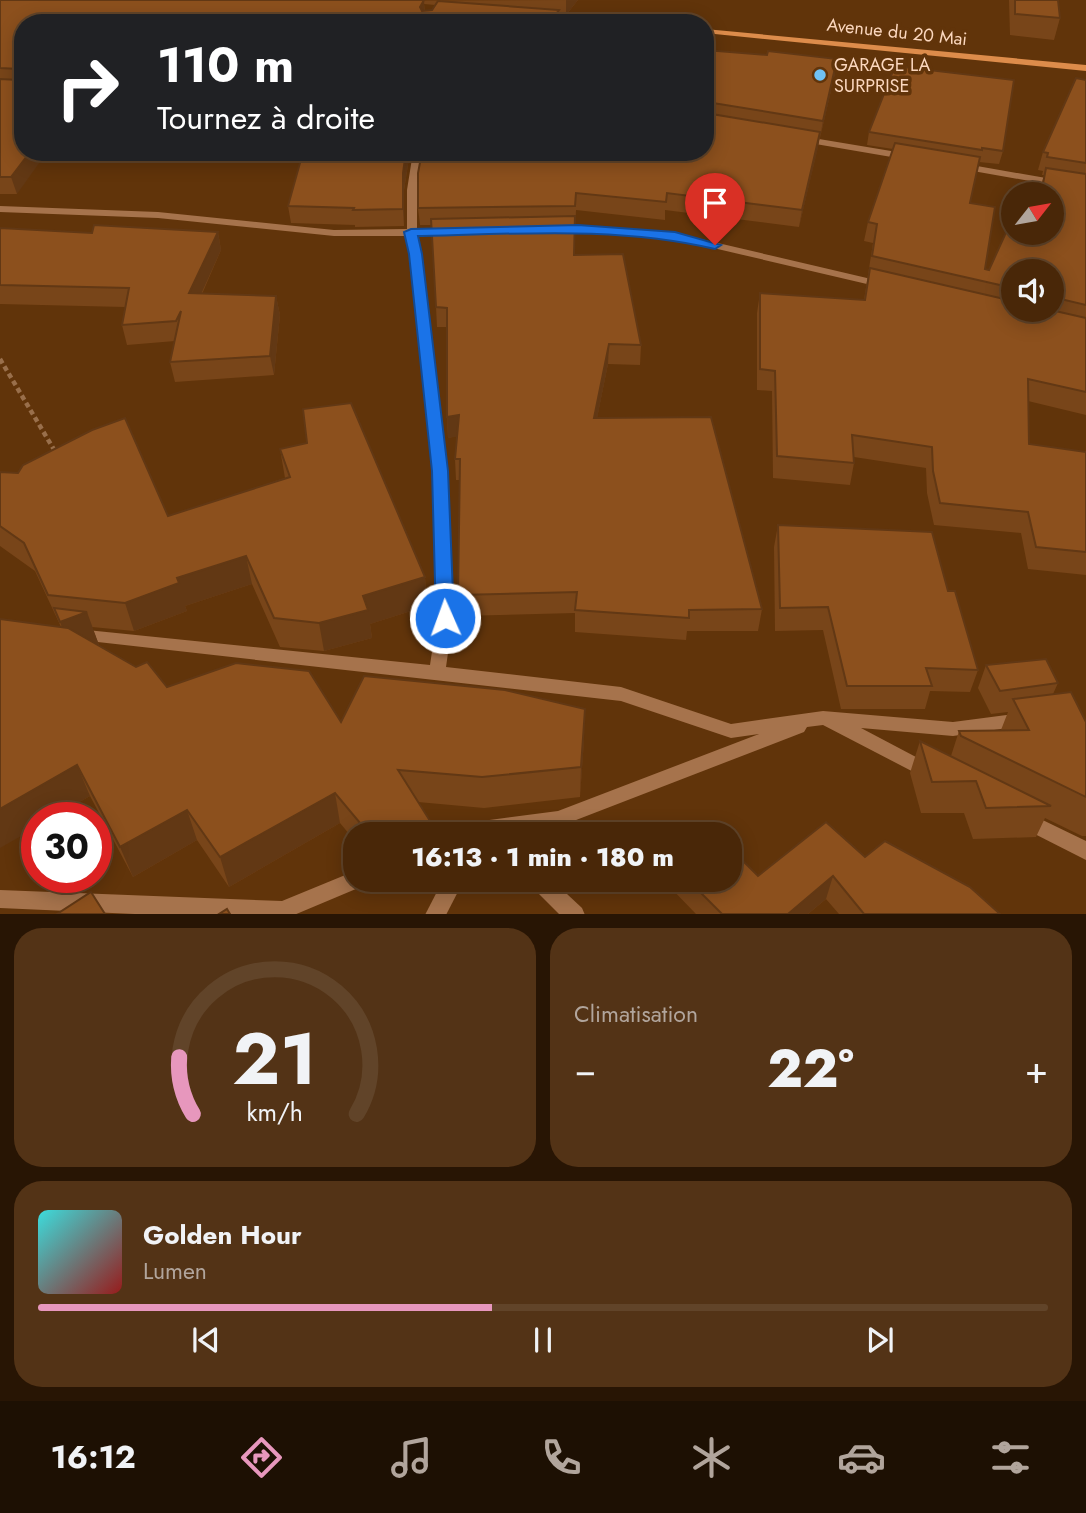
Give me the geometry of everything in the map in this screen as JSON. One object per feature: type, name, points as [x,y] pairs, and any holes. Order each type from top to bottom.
[{"type":"main road","name":"Avenue du 20 Mai","points":[[714,32],[1086,68]]},
{"type":"street","points":[[793,138],[919,159]]},
{"type":"street","points":[[416,161],[411,232],[416,254],[440,471],[445,618],[438,673]]},
{"type":"street","points":[[952,165],[1086,188]]},
{"type":"street","points":[[0,209],[171,216],[334,233],[465,232]]},
{"type":"street","points":[[544,229],[675,236],[894,287]]},
{"type":"street","points":[[58,633],[621,694],[731,731],[823,718],[953,729],[1046,716]]},
{"type":"street","points":[[541,822],[558,819],[823,718],[943,778]]},
{"type":"street","points":[[1002,809],[1086,851]]},
{"type":"street","points":[[0,899],[282,910],[343,885]]},
{"type":"street","points":[[436,914],[447,892]]},
{"type":"street","points":[[551,892],[574,914]]},
{"type":"path","points":[[0,359],[62,463]]},
{"type":"building","points":[[0,0],[424,0],[420,7],[422,11],[432,10],[438,1],[559,10],[556,14],[14,14],[14,69],[0,68]]},
{"type":"building","points":[[1015,0],[1058,0],[1060,18],[1015,14]]},
{"type":"building","points":[[714,51],[767,55],[768,51],[837,59],[823,121],[714,103]]},
{"type":"building","points":[[895,66],[1014,80],[1003,151],[869,132]]},
{"type":"building","points":[[1076,78],[1086,80],[1086,163],[1047,157],[1048,153],[1043,152]]},
{"type":"building","points":[[0,79],[14,80],[14,161],[23,161],[11,177],[0,177]]},
{"type":"building","points":[[714,114],[820,132],[802,210],[667,193],[666,202],[576,193],[575,206],[418,208],[420,161],[714,161]]},
{"type":"building","points":[[895,143],[980,157],[970,203],[995,207],[985,269],[989,270],[1001,244],[1064,245],[1064,182],[1043,182],[1046,168],[1086,174],[1086,305],[1064,300],[1064,259],[1001,259],[1001,285],[872,256],[877,224],[868,222]]},
{"type":"building","points":[[300,161],[405,161],[403,209],[353,210],[354,208],[288,206]]},
{"type":"building","points":[[575,216],[574,255],[623,254],[641,345],[609,344],[594,418],[711,417],[762,609],[689,610],[689,618],[575,610],[577,592],[458,595],[460,459],[455,459],[459,415],[447,417],[447,308],[436,307],[431,219]]},
{"type":"building","points":[[94,225],[218,232],[189,293],[276,296],[270,356],[170,362],[181,311],[176,321],[122,325],[129,288],[0,285],[0,228],[92,233]]},
{"type":"building","points":[[870,268],[1001,298],[1001,322],[1064,322],[1064,313],[1086,318],[1086,392],[1028,379],[1029,444],[1086,452],[1086,552],[1036,547],[1028,512],[940,503],[933,471],[932,447],[852,435],[854,463],[777,456],[775,371],[760,369],[760,293],[865,300]]},
{"type":"building","points":[[351,403],[425,577],[363,596],[368,610],[319,623],[274,618],[246,556],[177,578],[179,583],[125,603],[48,595],[24,543],[0,526],[0,472],[18,473],[23,465],[92,430],[125,418],[168,516],[290,477],[280,449],[307,443],[303,409]]},
{"type":"building","points":[[778,525],[932,532],[948,591],[955,591],[978,670],[926,668],[932,686],[847,686],[828,607],[780,608]]},
{"type":"building","points":[[54,608],[87,612],[60,622]]},
{"type":"building","points":[[0,619],[68,628],[136,667],[147,662],[167,687],[236,663],[309,671],[341,722],[364,676],[505,690],[585,709],[581,767],[482,777],[398,770],[431,822],[359,822],[335,793],[220,857],[187,810],[120,847],[112,832],[112,802],[96,802],[77,765],[0,809]]},
{"type":"building","points":[[1046,659],[1058,683],[1000,691],[986,665]]},
{"type":"building","points":[[1071,692],[1086,722],[1086,797],[961,736],[959,731],[1029,730],[1013,699]]},
{"type":"building","points":[[920,741],[1051,806],[986,808],[976,781],[932,782]]},
{"type":"building","points":[[826,822],[865,857],[885,841],[970,887],[1000,914],[864,914],[833,876],[788,914],[722,914],[700,892],[742,892],[742,860],[758,876]]},
{"type":"building","points":[[92,893],[105,914],[57,914]]},
{"type":"place","name":"GARAGE LA SURPRISE","points":[[820,75]]},
{"type":"route","points":[[445,618],[440,471],[416,254],[411,232],[578,229],[675,236],[715,245]]}]
